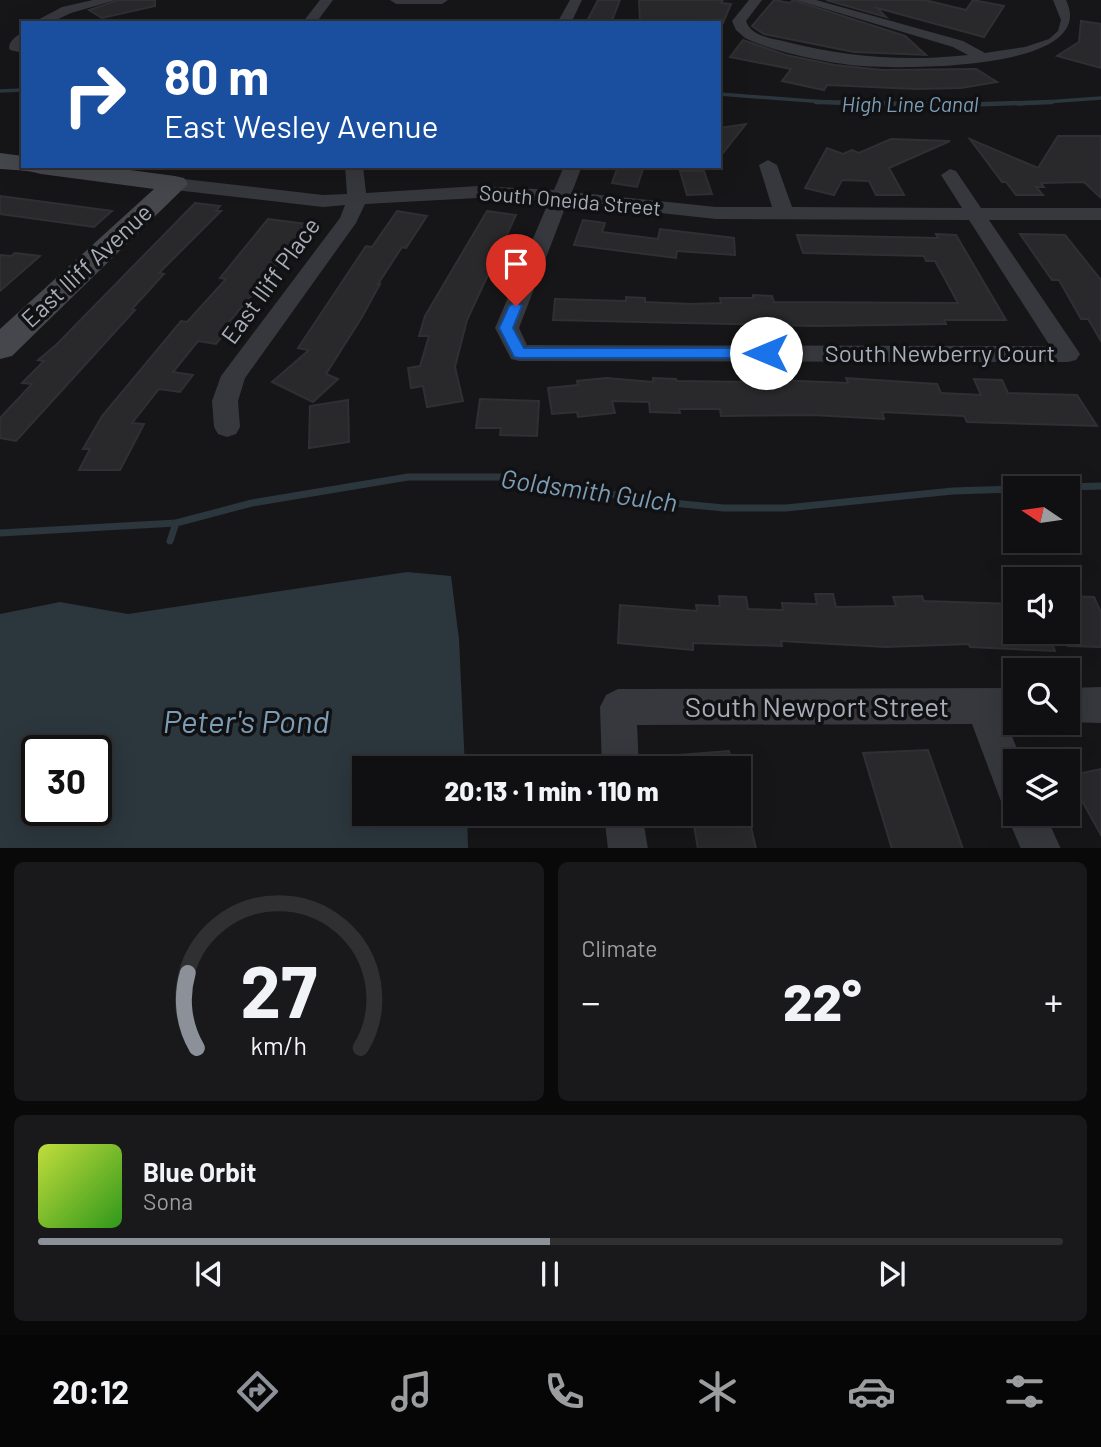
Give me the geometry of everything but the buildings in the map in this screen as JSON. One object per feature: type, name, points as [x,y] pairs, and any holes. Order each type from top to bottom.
[{"type":"street","points":[[43,21],[67,10],[110,0]]},
{"type":"street","points":[[311,21],[327,0]]},
{"type":"street","points":[[396,0],[442,0]]},
{"type":"street","points":[[565,21],[576,0]]},
{"type":"street","points":[[756,0],[740,16],[739,24],[741,29],[752,37],[847,60],[884,63],[982,57],[1029,50],[1059,41],[1065,35],[1069,21],[1059,0]]},
{"type":"street","points":[[802,0],[958,44],[982,57]]},
{"type":"street","points":[[49,4],[67,10]]},
{"type":"street","points":[[0,161],[21,164]]},
{"type":"street","points":[[768,165],[784,213]]},
{"type":"street","name":"South Oneida Street","points":[[56,168],[291,199],[357,200],[478,192],[561,197],[664,209],[784,213],[1101,214]]},
{"type":"street","points":[[354,168],[357,200]]},
{"type":"street","points":[[561,197],[572,168]]},
{"type":"street","points":[[950,175],[974,212]]},
{"type":"street","name":"East Iliff Avenue","points":[[0,348],[174,184]]},
{"type":"street","name":"South Newberry Court","points":[[561,197],[506,328],[519,353],[1068,354],[974,212]]},
{"type":"street","name":"East Iliff Place","points":[[227,427],[225,401],[233,376],[349,219],[357,200]]},
{"type":"street","points":[[1080,705],[1101,705]]},
{"type":"street","points":[[999,706],[1007,749]]},
{"type":"street","name":"South Newport Street","points":[[620,756],[618,707],[999,706]]},
{"type":"street","points":[[625,826],[628,848]]},
{"type":"street","points":[[1030,826],[1041,848]]},
{"type":"water","name":"Peter's Pond","points":[[407,572],[451,576],[459,639],[464,756],[352,756],[352,826],[467,826],[468,848],[0,848],[0,614],[60,602],[128,614]]},
{"type":"waterway","name":"High Line Canal","points":[[0,91],[21,90]]},
{"type":"waterway","name":"High Line Canal","points":[[721,94],[829,102]]},
{"type":"waterway","name":"High Line Canal","points":[[1041,102],[1101,98]]},
{"type":"waterway","name":"High Line Canal","points":[[816,102],[829,102]]},
{"type":"waterway","name":"High Line Canal","points":[[829,102],[957,105],[1041,102]]},
{"type":"waterway","name":"High Line Canal","points":[[829,102],[852,104]]},
{"type":"waterway","name":"High Line Canal","points":[[1018,104],[1041,102]]},
{"type":"waterway","name":"High Line Canal","points":[[1041,102],[1052,102]]},
{"type":"waterway","name":"Goldsmith Gulch","points":[[176,523],[252,503],[408,477],[513,477],[651,501],[724,508],[786,508],[953,491],[1003,489]]},
{"type":"waterway","name":"Goldsmith Gulch","points":[[1080,487],[1101,486]]},
{"type":"waterway","name":"Goldsmith Gulch","points":[[0,533],[176,523]]},
{"type":"waterway","points":[[170,541],[176,523]]},
{"type":"route","points":[[516,306],[506,328],[519,353],[766,353]]}]
